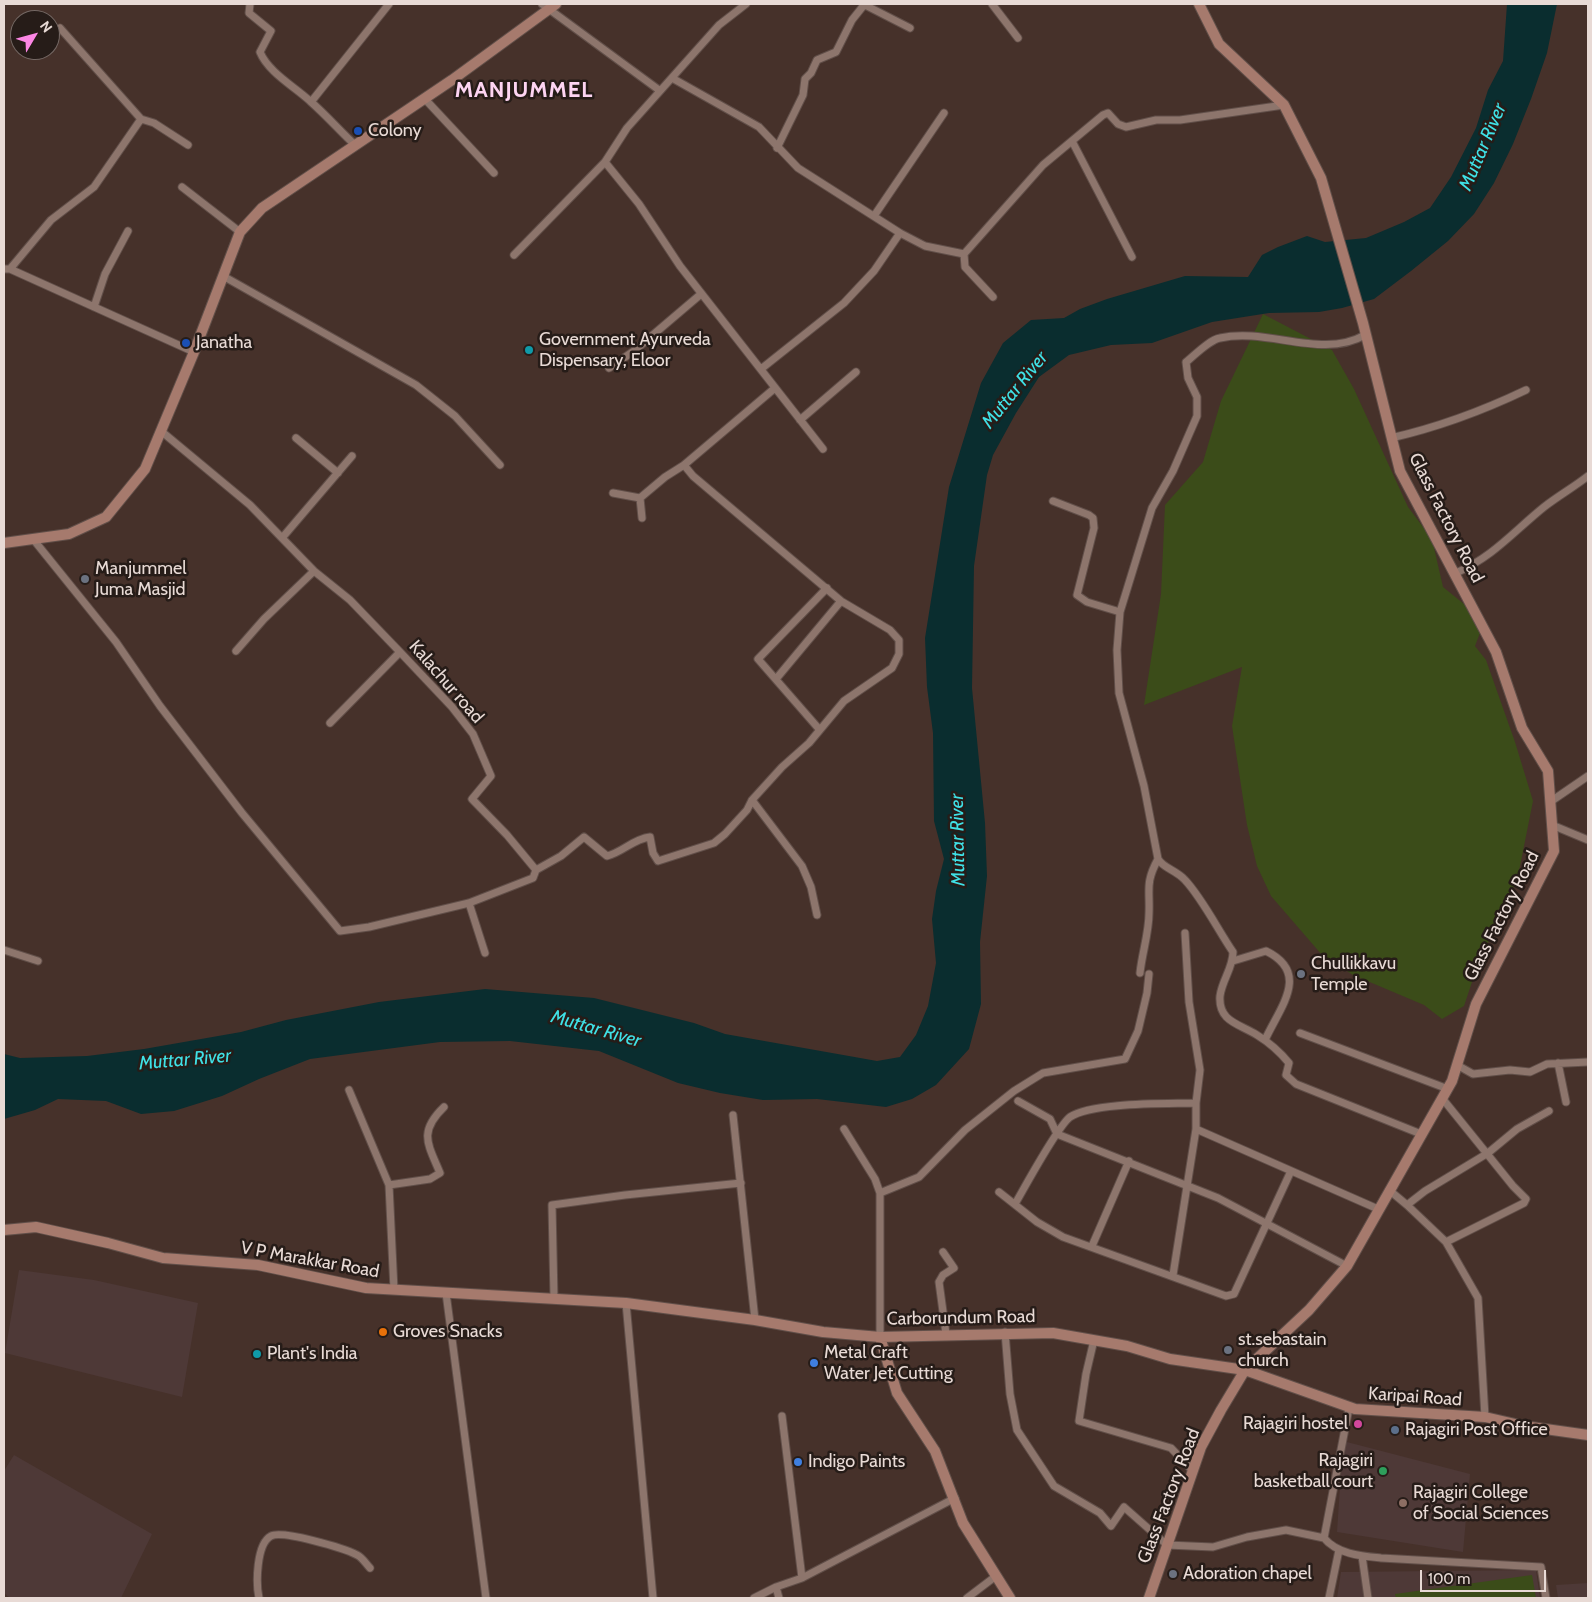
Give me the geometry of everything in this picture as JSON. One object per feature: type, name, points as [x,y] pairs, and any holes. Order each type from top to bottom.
[{"type":"main road","name":"Glass Factory Road","points":[[1149,1598],[1202,1447],[1245,1370],[1309,1310],[1347,1266],[1445,1094],[1457,1065],[1476,1004],[1554,850],[1548,771],[1522,728],[1496,652],[1400,471],[1363,322],[1322,178],[1284,104],[1219,44],[1199,4]]},
{"type":"main road","points":[[4,543],[69,534],[106,517],[145,469],[194,352],[240,232],[262,208],[424,98],[549,6]]},
{"type":"main road","name":"V P Marakkar Road","points":[[4,1230],[36,1228],[108,1243],[162,1258],[258,1265],[366,1288],[626,1303],[675,1310]]},
{"type":"main road","name":"Carborundum Road","points":[[675,1310],[755,1320],[822,1332],[880,1336],[1005,1332],[1052,1333],[1127,1346],[1170,1359],[1245,1370]]},
{"type":"main road","points":[[880,1336],[897,1393],[935,1451],[963,1522],[1010,1598]]},
{"type":"main road","name":"Karipai Road","points":[[1245,1370],[1349,1408],[1485,1417],[1524,1426],[1588,1435]]},
{"type":"street","points":[[250,4],[249,13],[271,31],[260,52],[262,55],[276,72],[311,102],[355,146]]},
{"type":"street","points":[[311,102],[389,4]]},
{"type":"street","points":[[514,254],[605,162],[627,128],[719,25],[746,4]]},
{"type":"street","points":[[778,148],[803,95],[805,78],[811,73],[816,60],[836,52],[852,20],[863,4],[910,28]]},
{"type":"street","points":[[992,4],[1018,38]]},
{"type":"street","points":[[549,6],[659,90]]},
{"type":"street","points":[[60,28],[141,119],[154,122],[188,145]]},
{"type":"street","points":[[672,78],[759,127],[798,168],[900,233],[925,246],[964,254]]},
{"type":"street","points":[[424,98],[494,173]]},
{"type":"street","points":[[993,297],[965,267],[964,254],[1043,165],[1103,115],[1108,114],[1118,124],[1126,127],[1156,120],[1188,119],[1284,104]]},
{"type":"street","points":[[874,216],[944,113]]},
{"type":"street","points":[[141,119],[94,187],[51,220],[5,269],[194,352]]},
{"type":"street","points":[[1072,142],[1132,257]]},
{"type":"street","points":[[605,162],[639,204],[680,266],[823,449]]},
{"type":"street","points":[[182,187],[240,232]]},
{"type":"street","points":[[94,307],[105,274],[128,231]]},
{"type":"street","points":[[760,369],[844,303],[874,271],[900,233]]},
{"type":"street","points":[[223,276],[416,385],[455,416],[500,465]]},
{"type":"street","points":[[609,368],[634,351],[702,294]]},
{"type":"street","points":[[1366,335],[1352,342],[1304,344],[1261,336],[1218,338],[1186,362],[1188,378],[1197,397],[1197,416],[1174,472],[1152,508],[1120,612],[1117,650],[1119,693],[1144,786],[1158,859],[1161,864],[1173,869],[1186,880],[1233,952],[1233,961],[1220,996],[1222,1012],[1229,1021],[1264,1040],[1285,1058],[1289,1064],[1286,1075],[1296,1084],[1421,1134]]},
{"type":"street","points":[[800,420],[856,372]]},
{"type":"street","points":[[640,498],[665,477],[684,465],[775,388]]},
{"type":"street","points":[[1392,438],[1435,428],[1488,408],[1526,390]]},
{"type":"street","name":"Kalachur road","points":[[161,431],[250,504],[314,571],[350,600],[452,707],[473,734],[491,776],[472,799],[536,870]]},
{"type":"street","points":[[296,438],[338,473]]},
{"type":"street","points":[[282,538],[352,456]]},
{"type":"street","points":[[33,539],[116,642],[143,683],[200,758],[340,931],[469,903],[534,878],[536,870],[561,856],[584,837],[607,856],[618,853],[638,838],[650,837],[653,853],[658,861],[676,857],[714,843],[726,834],[747,810],[752,800],[782,767],[808,743],[844,701],[892,668],[899,654],[899,640],[890,630],[841,601],[785,556],[693,476],[684,465]]},
{"type":"street","points":[[1456,574],[1479,563],[1516,534],[1544,507],[1588,476]]},
{"type":"street","points":[[613,493],[640,498]]},
{"type":"street","points":[[640,498],[642,518]]},
{"type":"street","points":[[1053,501],[1093,518],[1094,528],[1077,595],[1087,602],[1120,612]]},
{"type":"street","points":[[236,651],[264,619],[314,571]]},
{"type":"street","points":[[819,729],[758,659],[827,588]]},
{"type":"street","points":[[776,679],[841,601]]},
{"type":"street","points":[[330,723],[400,652]]},
{"type":"street","points":[[1550,802],[1588,776]]},
{"type":"street","points":[[752,800],[802,866],[811,887],[817,915]]},
{"type":"street","points":[[1552,825],[1588,840]]},
{"type":"street","points":[[1140,972],[1150,914],[1147,891],[1151,872],[1158,859]]},
{"type":"street","points":[[469,903],[485,953]]},
{"type":"street","points":[[1173,1276],[1196,1129],[1200,1058],[1189,1002],[1185,932]]},
{"type":"street","points":[[4,950],[38,961]]},
{"type":"street","points":[[1233,961],[1266,950],[1281,960],[1290,973],[1287,994],[1264,1040]]},
{"type":"street","points":[[880,1193],[919,1177],[965,1130],[1014,1091],[1043,1073],[1125,1059],[1138,1031],[1148,993],[1149,974]]},
{"type":"street","points":[[1300,1032],[1445,1094],[1513,1186],[1526,1199],[1524,1203],[1446,1242]]},
{"type":"street","points":[[1457,1065],[1474,1074],[1510,1070],[1530,1072],[1547,1064],[1588,1062]]},
{"type":"street","points":[[1558,1063],[1566,1102]]},
{"type":"street","points":[[349,1090],[389,1185],[394,1290]]},
{"type":"street","points":[[1018,1101],[1050,1118],[1057,1134],[1186,1185],[1267,1222],[1347,1266]]},
{"type":"street","points":[[1015,1204],[1057,1134],[1070,1117],[1083,1111],[1121,1106],[1196,1103]]},
{"type":"street","points":[[389,1185],[430,1179],[440,1173],[427,1140],[430,1121],[444,1108]]},
{"type":"street","points":[[1407,1205],[1425,1191],[1488,1153],[1517,1129],[1549,1111]]},
{"type":"street","points":[[733,1115],[755,1320]]},
{"type":"street","points":[[844,1129],[875,1179],[880,1193],[880,1336]]},
{"type":"street","points":[[1196,1129],[1378,1209]]},
{"type":"street","points":[[1092,1246],[1129,1161]]},
{"type":"street","points":[[999,1192],[1037,1222],[1063,1236],[1226,1296],[1234,1294],[1291,1171]]},
{"type":"street","points":[[554,1298],[552,1205],[741,1183]]},
{"type":"street","points":[[1389,1190],[1446,1242],[1479,1304],[1485,1417]]},
{"type":"street","points":[[943,1252],[954,1268],[943,1275],[939,1282],[946,1334]]},
{"type":"street","points":[[446,1293],[486,1598]]},
{"type":"street","points":[[626,1303],[653,1598]]},
{"type":"street","points":[[1005,1332],[1010,1394],[1017,1430],[1054,1486],[1100,1514],[1111,1526],[1124,1507],[1167,1545],[1213,1547],[1247,1537],[1286,1530],[1324,1538],[1331,1547],[1362,1556],[1541,1567],[1546,1598]]},
{"type":"street","points":[[1094,1340],[1086,1374],[1079,1420],[1171,1448],[1193,1471]]},
{"type":"street","points":[[1324,1538],[1349,1408]]},
{"type":"street","points":[[782,1416],[802,1578]]},
{"type":"street","points":[[754,1598],[776,1587],[802,1578],[955,1498]]},
{"type":"street","points":[[259,1598],[256,1584],[258,1566],[262,1549],[267,1539],[273,1535],[288,1535],[358,1555],[370,1568]]},
{"type":"street","points":[[1329,1598],[1339,1550]]},
{"type":"street","points":[[1362,1556],[1368,1598]]},
{"type":"street","points":[[967,1598],[996,1576]]},
{"type":"street","points":[[776,1587],[778,1598]]},
{"type":"shaded area","points":[[19,1270],[94,1280],[198,1303],[182,1397],[5,1353]]},
{"type":"shaded area","name":"Rajagiri College of Social Sciences","points":[[1343,1441],[1470,1474],[1463,1552],[1337,1532]]},
{"type":"shaded area","points":[[14,1455],[152,1534],[121,1598],[10,1598],[4,1593],[4,1471]]},
{"type":"shaded area","points":[[1536,1570],[1540,1598],[1337,1598],[1341,1572]]},
{"type":"shaded area","points":[[1588,1583],[1588,1598],[1558,1598],[1556,1585]]},
{"type":"green space","points":[[1263,314],[1332,350],[1354,389],[1408,507],[1432,539],[1443,587],[1464,604],[1483,625],[1475,646],[1486,660],[1515,742],[1533,801],[1517,881],[1478,964],[1464,1006],[1442,1019],[1424,1005],[1353,975],[1322,955],[1271,896],[1257,866],[1247,825],[1232,726],[1242,667],[1144,705],[1161,594],[1165,505],[1203,462],[1221,401]]},
{"type":"green space","points":[[1532,1575],[1536,1598],[1396,1598],[1395,1594]]},
{"type":"water","name":"Muttar River","points":[[1507,4],[1557,4],[1547,53],[1513,144],[1494,183],[1474,214],[1448,241],[1374,299],[1319,312],[1269,313],[1212,322],[1152,343],[1111,345],[1069,355],[1039,377],[1016,413],[993,455],[987,475],[974,566],[972,688],[985,823],[987,876],[980,942],[981,1004],[969,1049],[936,1085],[912,1099],[886,1107],[817,1099],[763,1100],[720,1093],[678,1083],[599,1051],[510,1041],[440,1042],[310,1059],[222,1096],[174,1111],[141,1114],[106,1101],[58,1099],[35,1110],[4,1119],[4,1054],[20,1058],[87,1056],[144,1049],[241,1032],[286,1020],[379,1002],[485,989],[594,998],[694,1023],[725,1034],[877,1061],[900,1057],[916,1035],[928,1006],[936,963],[932,919],[936,891],[944,859],[934,821],[933,733],[927,687],[925,638],[949,487],[981,383],[1003,343],[1031,320],[1064,318],[1080,309],[1107,299],[1185,276],[1248,277],[1262,255],[1307,236],[1325,242],[1366,238],[1404,222],[1430,208],[1451,177],[1476,128],[1488,90],[1503,61]]},
{"type":"place","name":"Colony","points":[[358,131]]},
{"type":"place","name":"Janatha","points":[[186,343]]},
{"type":"place","name":"Government Ayurveda Dispensary, Eloor","points":[[529,350]]},
{"type":"place","name":"Manjummel Juma Masjid","points":[[85,579]]},
{"type":"place","name":"Chullikkavu Temple","points":[[1301,974]]},
{"type":"place","name":"Groves Snacks","points":[[383,1332]]},
{"type":"place","name":"st.sebastain church","points":[[1228,1350]]},
{"type":"place","name":"Plant's India","points":[[257,1354]]},
{"type":"place","name":"Metal Craft Water Jet Cutting","points":[[814,1363]]},
{"type":"place","name":"Rajagiri hostel","points":[[1358,1424]]},
{"type":"place","name":"Rajagiri Post Office","points":[[1395,1430]]},
{"type":"place","name":"Indigo Paints","points":[[798,1462]]},
{"type":"place","name":"Rajagiri basketball court","points":[[1383,1471]]},
{"type":"place","name":"Rajagiri College of Social Sciences","points":[[1403,1503]]},
{"type":"place","name":"Adoration chapel","points":[[1173,1574]]},
{"type":"district","name":"MANJUMMEL","points":[[524,91]]}]
